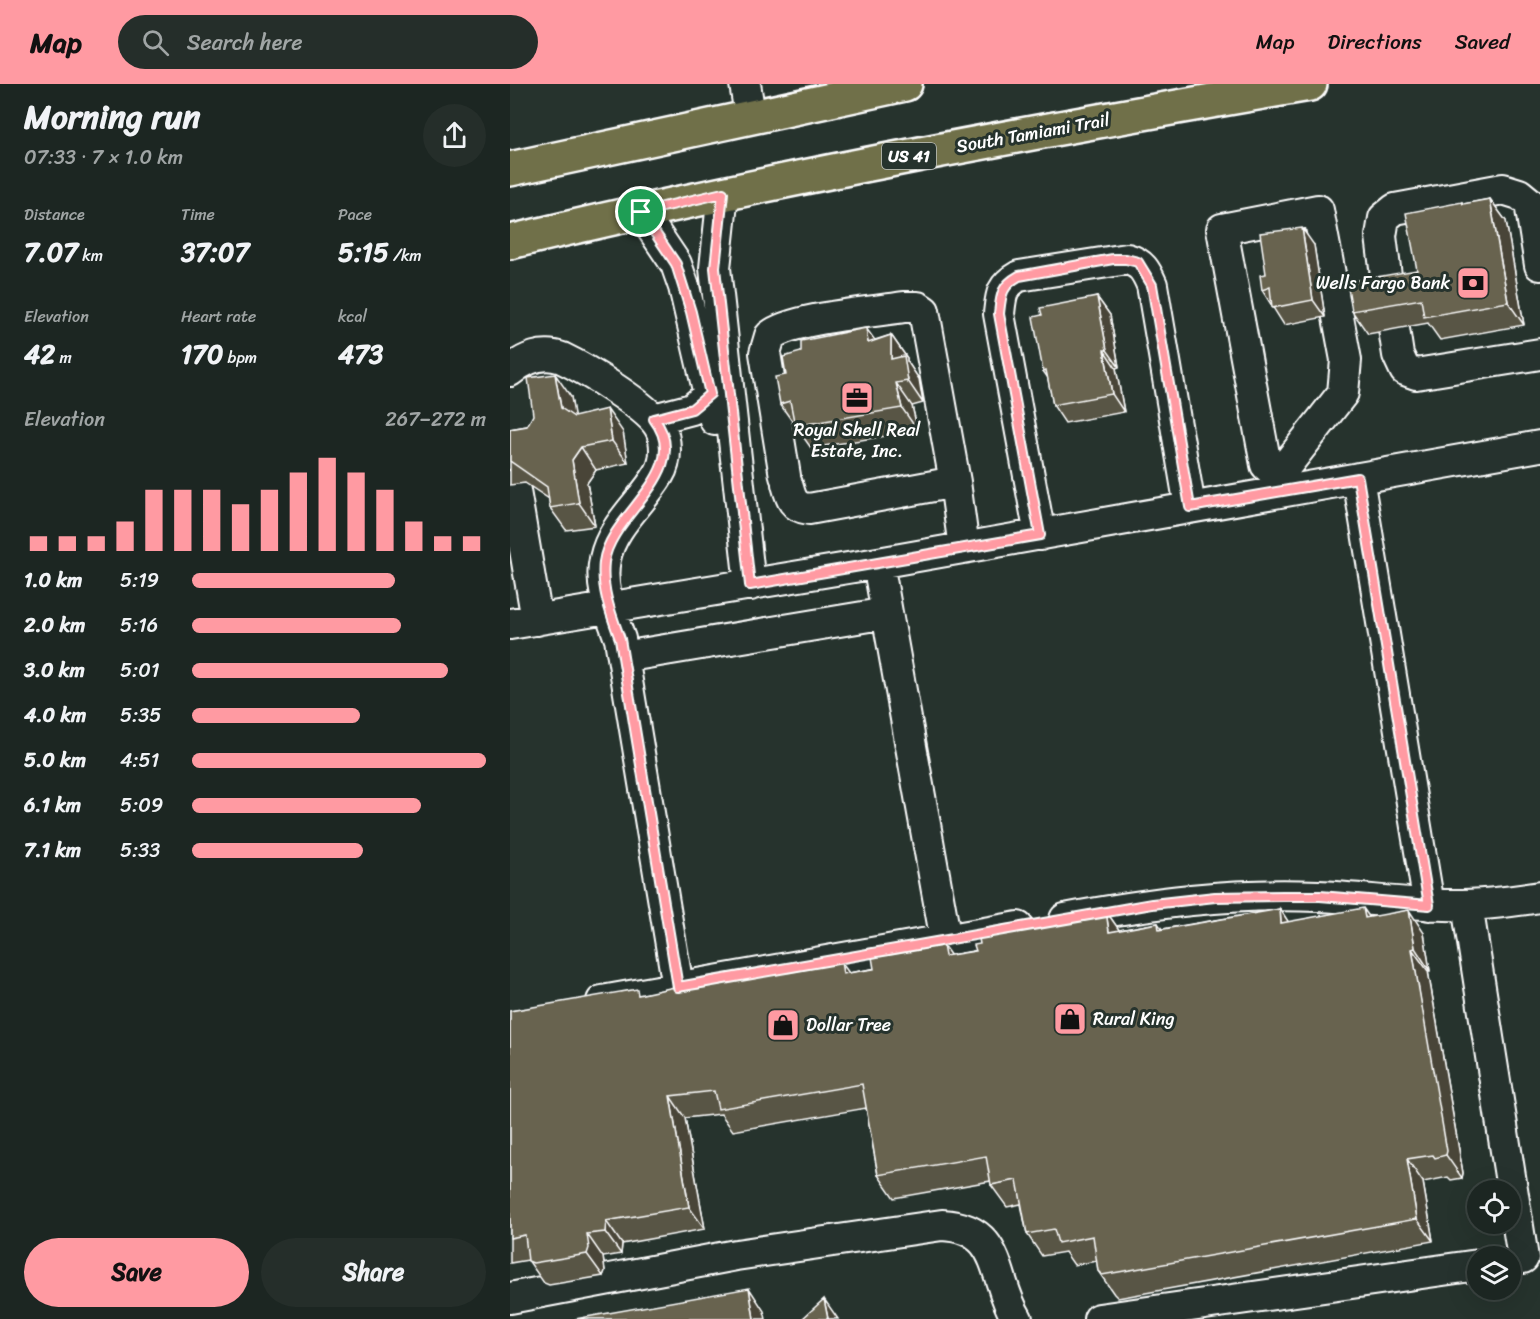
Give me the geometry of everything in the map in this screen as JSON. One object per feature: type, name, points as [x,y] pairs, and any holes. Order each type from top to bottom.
[{"type":"main road","points":[[510,168],[748,99],[904,84]]},
{"type":"main road","name":"South Tamiami Trail","points":[[510,242],[723,193],[962,146],[1310,84]]},
{"type":"lane","points":[[1540,265],[1530,203],[1519,194],[1503,189],[1395,209],[1384,218],[1381,236],[1398,355],[1405,370],[1416,374],[1540,354]]},
{"type":"lane","points":[[723,193],[715,268],[750,585]]},
{"type":"lane","points":[[1318,210],[1346,360],[1345,383],[1343,393],[1278,484],[1266,465],[1222,229],[1318,210]]},
{"type":"lane","points":[[641,212],[676,264],[691,312],[743,527]]},
{"type":"lane","points":[[1040,535],[999,314],[1001,291],[1008,282],[1019,276],[1126,259],[1138,262],[1146,271],[1152,285],[1190,507]]},
{"type":"lane","points":[[955,482],[809,509],[801,508],[792,502],[786,480],[765,353],[770,336],[788,326],[918,307],[924,311],[928,319],[955,482],[964,548]]},
{"type":"lane","points":[[510,371],[528,358],[553,355],[574,364],[659,429],[665,450],[661,472],[608,546],[604,571],[608,608],[624,657],[678,987]]},
{"type":"lane","points":[[659,429],[692,409],[710,394]]},
{"type":"lane","points":[[659,429],[717,427]]},
{"type":"lane","points":[[514,485],[524,622],[1040,535],[1190,507],[1278,484],[1358,478],[1540,446]]},
{"type":"lane","points":[[1358,478],[1429,905]]},
{"type":"lane","points":[[878,563],[946,941]]},
{"type":"lane","points":[[624,657],[887,613]]},
{"type":"lane","points":[[574,1005],[1152,904],[1215,897],[1320,896],[1429,905],[1467,905],[1540,897]]},
{"type":"lane","points":[[1467,905],[1525,1258]]},
{"type":"lane","points":[[510,1298],[736,1255],[942,1225],[961,1226],[975,1233],[987,1245],[997,1265],[1010,1308],[1017,1319]]},
{"type":"lane","points":[[1099,1319],[1467,1267]]},
{"type":"building","points":[[1490,199],[1508,302],[1424,317],[1421,299],[1352,311],[1347,282],[1417,270],[1406,213]]},
{"type":"building","points":[[1302,228],[1313,300],[1272,308],[1270,287],[1262,290],[1260,275],[1266,274],[1260,233]]},
{"type":"building","points":[[1097,297],[1112,394],[1053,405],[1046,370],[1043,371],[1033,317],[1042,315],[1040,308]]},
{"type":"building","points":[[866,328],[868,343],[891,335],[891,359],[904,356],[908,381],[896,383],[902,408],[795,426],[790,401],[780,404],[775,377],[786,375],[783,357],[801,352],[801,341]]},
{"type":"building","points":[[555,374],[561,408],[574,417],[607,409],[612,441],[581,447],[572,460],[579,503],[550,508],[547,487],[510,461],[510,429],[527,426],[533,415],[528,378]]},
{"type":"building","points":[[1363,908],[1365,918],[1409,910],[1415,948],[1412,949],[1447,1151],[1446,1155],[1435,1158],[1433,1155],[1407,1159],[1417,1219],[1102,1275],[1098,1271],[1093,1236],[1058,1243],[1054,1229],[1027,1234],[1017,1180],[991,1185],[986,1156],[878,1175],[862,1084],[718,1109],[714,1091],[670,1096],[689,1207],[606,1221],[605,1232],[587,1234],[589,1248],[587,1254],[533,1263],[528,1261],[525,1235],[510,1238],[510,1011],[637,989],[638,995],[679,986],[679,988],[697,984],[697,988],[787,968],[788,972],[841,962],[843,974],[874,969],[872,957],[943,945],[945,956],[976,951],[974,945],[980,944],[978,933],[1003,929],[1003,926],[1106,911],[1109,932],[1158,923],[1159,930],[1280,909],[1281,923]]},
{"type":"building","points":[[749,1288],[754,1319],[575,1319]]},
{"type":"building","points":[[824,1299],[828,1319],[802,1319]]},
{"type":"place","name":"Wells Fargo Bank","points":[[1473,283]]},
{"type":"place","name":"Royal Shell Real Estate, Inc.","points":[[857,398]]},
{"type":"place","name":"Rural King","points":[[1070,1019]]},
{"type":"place","name":"Dollar Tree","points":[[783,1025]]},
{"type":"route","points":[[723,193],[715,268],[750,585],[1040,535],[999,314],[1001,291],[1008,282],[1019,276],[1113,259],[1138,262],[1146,271],[1152,285],[1190,507],[1358,478],[1429,905],[1320,896],[1215,897],[1152,904],[1080,916],[678,987],[620,639],[608,608],[604,562],[608,546],[661,472],[665,450],[664,439],[654,419],[692,409],[710,394],[691,312],[676,264],[641,212],[723,193]]}]
